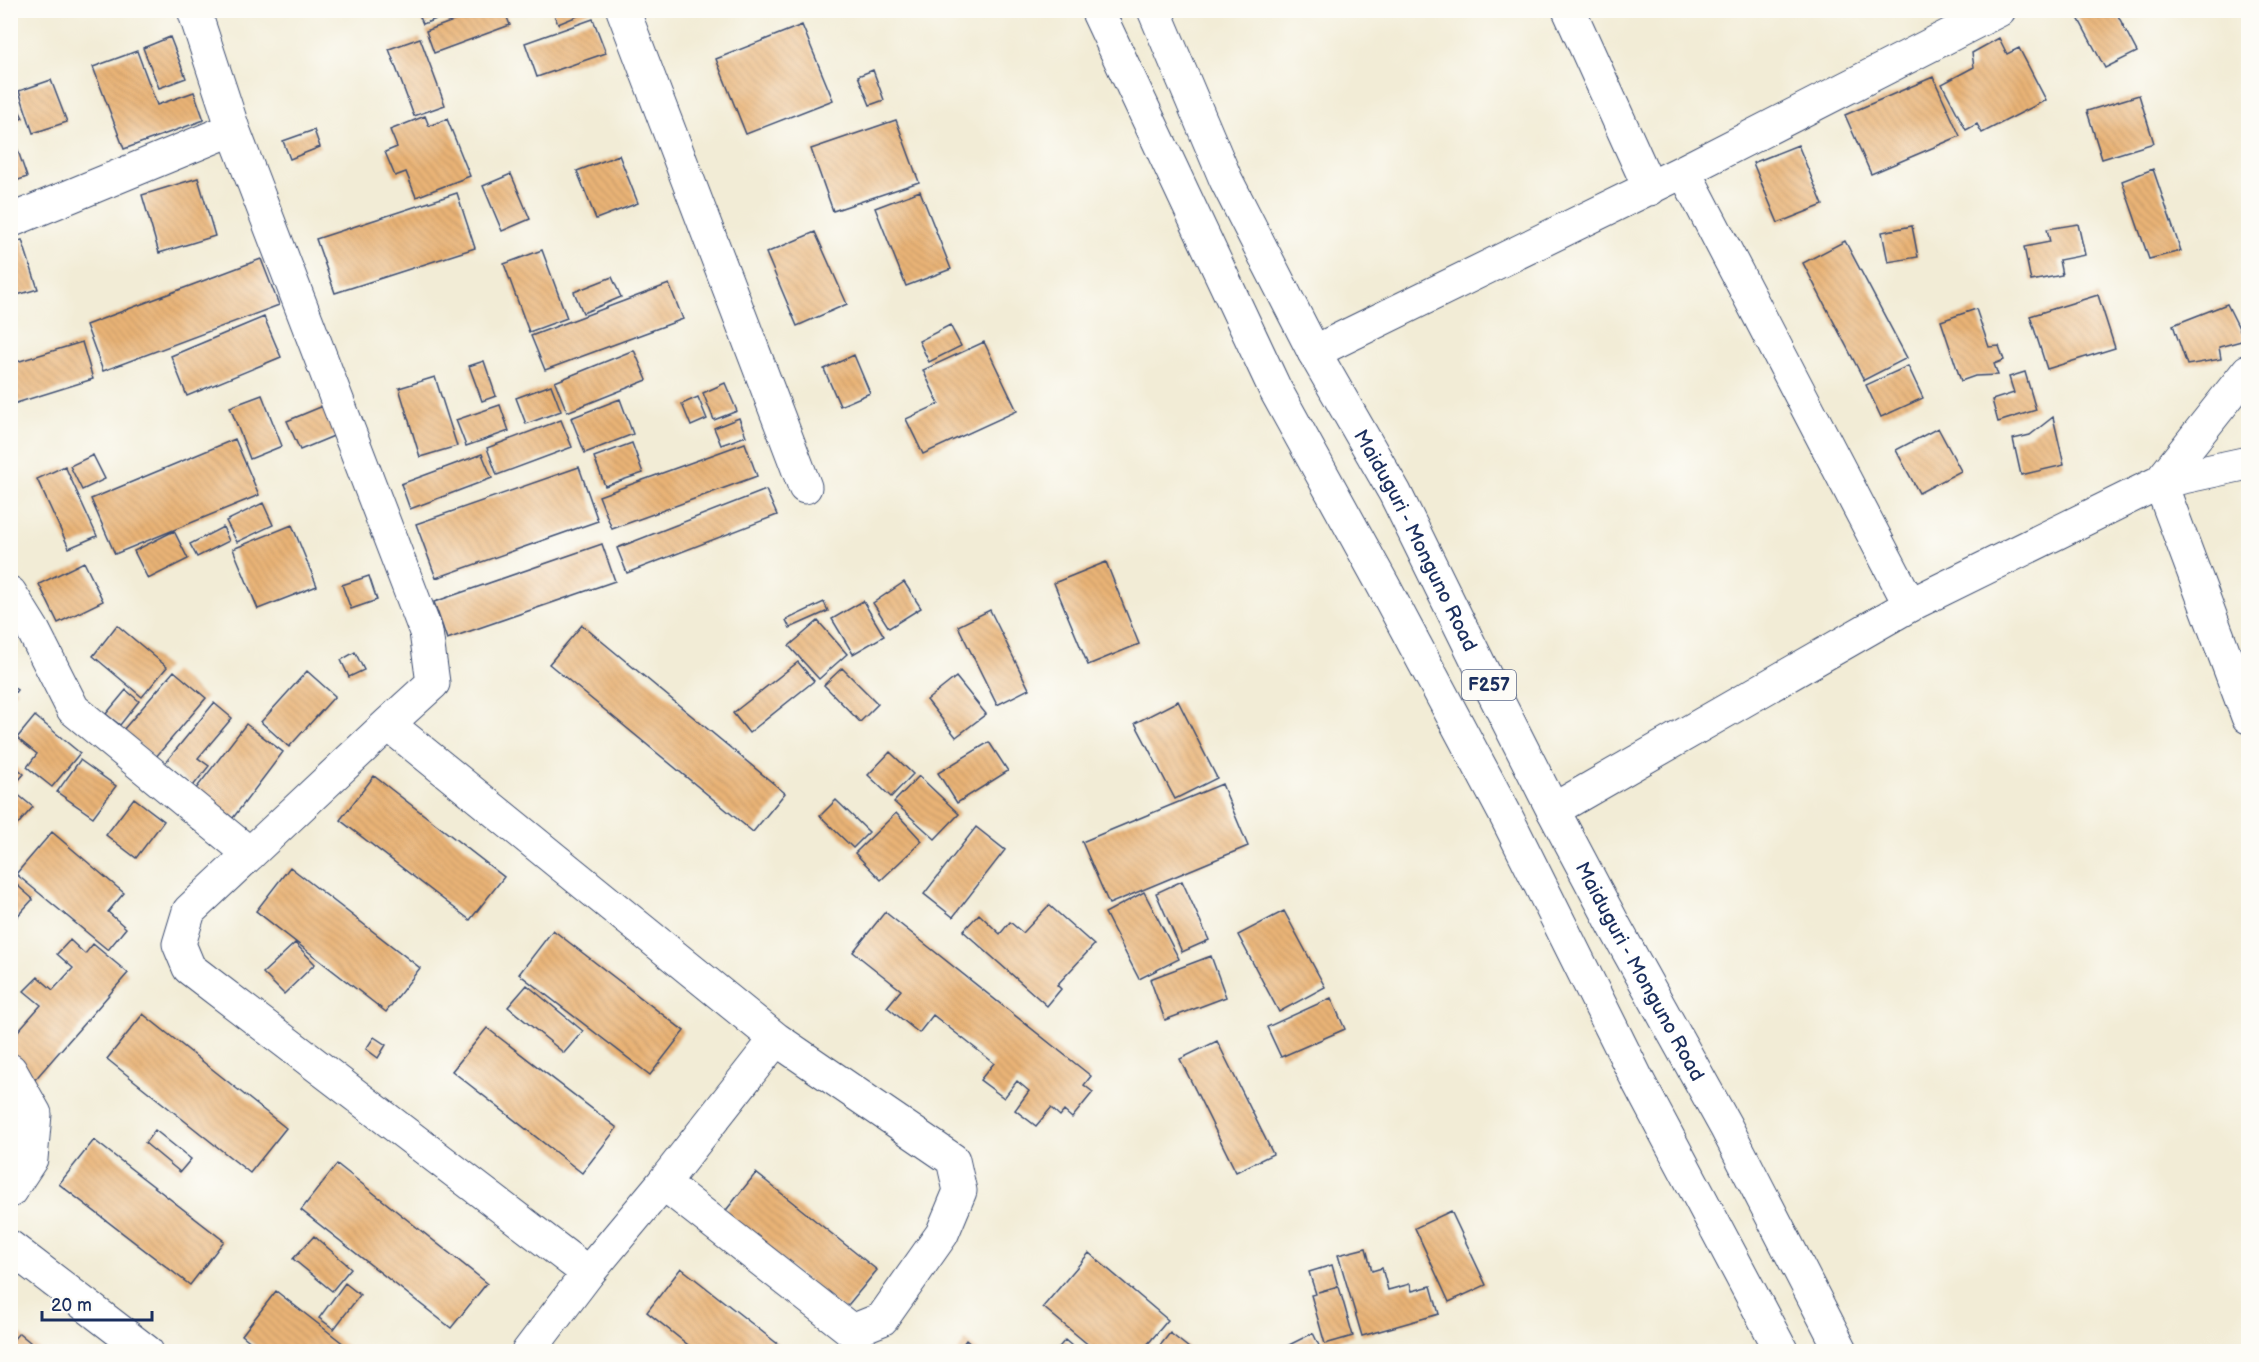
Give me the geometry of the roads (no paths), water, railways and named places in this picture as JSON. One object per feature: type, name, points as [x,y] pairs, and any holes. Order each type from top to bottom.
[{"type":"street","points":[[194,10],[233,129],[426,632],[433,683],[189,911],[179,944],[189,968],[588,1273]]},
{"type":"street","points":[[623,10],[805,487]]},
{"type":"street","name":"F257","points":[[1097,10],[1275,389],[1504,812],[1639,1083],[1782,1352]]},
{"type":"street","name":"Maiduguri - Monguno Road","points":[[1154,10],[1226,180],[1314,352],[1395,494],[1553,810],[1726,1127],[1842,1352]]},
{"type":"street","points":[[1569,10],[1650,189]]},
{"type":"street","points":[[1314,352],[1650,189],[1999,10]]},
{"type":"street","points":[[10,221],[233,129]]},
{"type":"street","points":[[1684,171],[1910,605]]},
{"type":"street","points":[[2160,482],[2248,371]]},
{"type":"street","points":[[1553,810],[1910,605],[2160,482],[2248,462]]},
{"type":"street","points":[[2160,482],[2248,717]]},
{"type":"street","points":[[10,593],[33,630],[73,709],[250,854]]},
{"type":"street","points":[[388,724],[776,1039],[953,1160],[960,1191],[942,1234],[882,1318],[852,1331],[663,1183]]},
{"type":"street","points":[[528,1352],[588,1273],[663,1183],[776,1039]]},
{"type":"street","points":[[10,1070],[35,1114],[31,1159],[10,1191]]},
{"type":"street","points":[[10,1247],[147,1352]]}]
